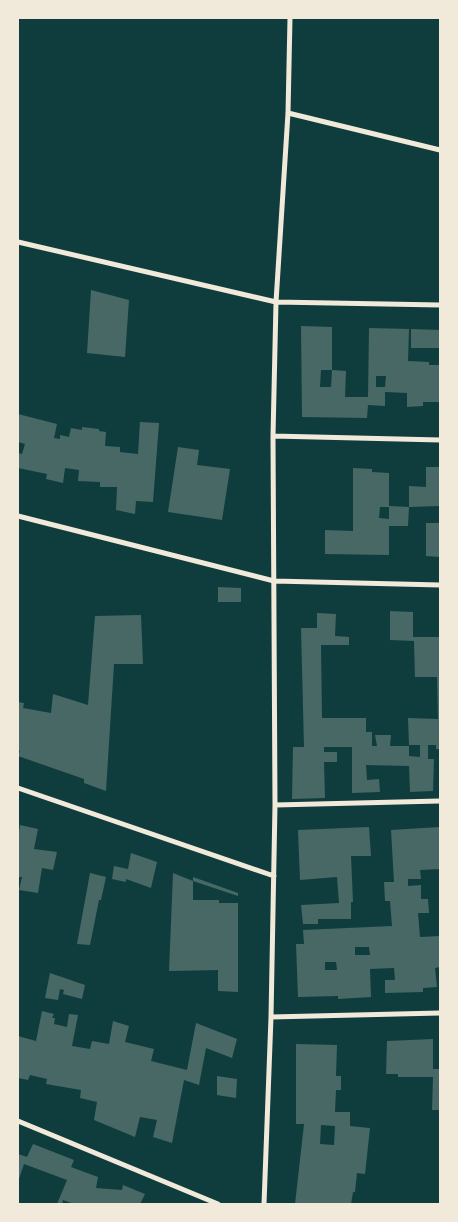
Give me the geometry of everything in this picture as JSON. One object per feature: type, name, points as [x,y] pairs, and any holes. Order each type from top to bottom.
[{"type":"street","points":[[264,1204],[271,1017],[275,805],[272,436],[276,302],[288,113],[290,18]]},
{"type":"street","points":[[288,113],[440,150]]},
{"type":"street","points":[[18,242],[276,302],[440,305]]},
{"type":"street","points":[[272,436],[440,440]]},
{"type":"street","points":[[18,516],[274,581],[440,585]]},
{"type":"street","points":[[18,788],[274,876]]},
{"type":"street","points":[[275,805],[440,802]]},
{"type":"street","points":[[271,1017],[440,1013]]},
{"type":"street","points":[[18,1121],[218,1204]]},
{"type":"building","points":[[91,290],[129,300],[125,357],[87,353]]},
{"type":"building","points":[[301,326],[332,327],[332,370],[346,371],[345,397],[368,397],[369,328],[409,329],[408,361],[429,362],[429,365],[440,365],[440,402],[423,402],[423,406],[407,407],[407,393],[385,392],[385,406],[368,405],[367,418],[302,417]],"holes":[[[321,370],[332,370],[331,387],[320,387]],[[376,376],[386,376],[385,387],[376,387]]]},
{"type":"building","points":[[411,329],[440,330],[440,348],[411,348]]},
{"type":"building","points":[[18,414],[57,424],[54,438],[60,439],[60,435],[69,437],[71,428],[82,430],[82,427],[99,429],[99,431],[106,432],[105,446],[120,447],[120,452],[138,454],[140,422],[159,423],[153,502],[136,501],[135,514],[116,510],[117,487],[100,487],[100,482],[78,481],[79,470],[65,468],[63,483],[46,479],[47,474],[18,468],[18,453],[22,454],[25,444],[18,442]]},
{"type":"building","points":[[178,447],[199,450],[197,465],[230,469],[222,520],[168,512]]},
{"type":"building","points":[[426,467],[440,467],[440,506],[409,507],[409,486],[426,487]]},
{"type":"building","points":[[353,468],[372,469],[372,472],[389,473],[389,506],[409,507],[408,526],[389,526],[389,555],[325,554],[325,530],[353,531]],"holes":[[[380,507],[389,507],[389,519],[379,518]]]},
{"type":"building","points":[[426,523],[440,523],[440,557],[426,556]]},
{"type":"building","points":[[218,587],[241,588],[241,602],[218,602]]},
{"type":"building","points":[[390,611],[413,612],[413,637],[440,637],[440,749],[436,749],[436,745],[428,745],[428,759],[434,759],[433,791],[410,792],[409,766],[366,765],[367,780],[379,779],[380,792],[352,793],[352,747],[324,747],[324,752],[337,752],[337,762],[324,762],[325,798],[292,799],[293,747],[304,747],[301,628],[317,628],[317,613],[336,614],[335,636],[349,637],[349,645],[321,645],[322,718],[366,718],[366,732],[372,732],[372,746],[377,746],[375,735],[391,735],[390,746],[409,746],[409,756],[420,757],[420,745],[409,745],[408,718],[438,719],[437,677],[415,677],[414,641],[390,640]]},
{"type":"building","points":[[141,615],[143,664],[114,664],[106,791],[84,783],[84,779],[18,756],[20,751],[18,750],[18,702],[24,703],[23,708],[51,713],[53,694],[88,705],[95,616]]},
{"type":"building","points":[[20,825],[38,829],[34,849],[57,852],[53,870],[42,868],[38,893],[19,890],[22,877],[18,877]]},
{"type":"building","points":[[369,827],[371,856],[351,856],[353,902],[351,902],[351,919],[318,919],[318,924],[303,924],[301,905],[339,903],[337,877],[300,880],[298,830]]},
{"type":"building","points":[[440,827],[440,869],[420,870],[421,879],[408,879],[408,886],[421,885],[421,899],[428,899],[429,913],[418,913],[420,937],[440,936],[440,967],[435,968],[437,987],[423,988],[423,992],[385,993],[385,980],[395,980],[394,968],[370,969],[371,997],[338,999],[338,996],[298,997],[296,944],[304,944],[303,930],[392,926],[390,901],[385,901],[384,882],[394,882],[391,830]],"holes":[[[355,947],[369,947],[370,955],[355,955]],[[325,962],[336,962],[337,970],[325,970]]]},
{"type":"building","points":[[131,853],[157,862],[151,888],[126,879],[126,882],[112,879],[114,866],[128,869]]},
{"type":"building","points":[[90,873],[106,877],[101,900],[99,900],[90,945],[77,944]]},
{"type":"building","points":[[173,873],[193,881],[193,900],[219,900],[219,903],[238,903],[238,992],[218,991],[218,970],[169,971]]},
{"type":"building","points":[[193,877],[238,893],[238,896],[193,881]]},
{"type":"building","points":[[50,973],[85,985],[82,999],[63,994],[64,990],[60,989],[58,1000],[45,998]]},
{"type":"building","points":[[42,1011],[54,1014],[52,1018],[55,1018],[54,1024],[67,1027],[69,1014],[78,1015],[72,1046],[90,1049],[92,1041],[109,1044],[113,1021],[129,1026],[125,1042],[154,1049],[151,1061],[187,1070],[196,1023],[237,1039],[232,1058],[206,1048],[199,1085],[184,1080],[172,1143],[153,1137],[157,1120],[140,1117],[135,1137],[94,1120],[97,1102],[80,1098],[81,1090],[46,1084],[47,1079],[30,1075],[28,1080],[18,1078],[18,1036],[36,1041]]},
{"type":"building","points":[[433,1039],[433,1069],[440,1069],[440,1110],[432,1110],[433,1077],[398,1077],[398,1074],[386,1074],[387,1041]]},
{"type":"building","points":[[296,1044],[337,1045],[336,1076],[341,1076],[341,1090],[336,1090],[335,1112],[350,1112],[350,1126],[370,1128],[365,1174],[357,1173],[355,1192],[353,1192],[351,1204],[295,1204],[304,1124],[296,1124]],"holes":[[[321,1125],[335,1126],[334,1145],[320,1144]]]},
{"type":"building","points":[[217,1076],[237,1079],[236,1098],[217,1095]]},
{"type":"building","points":[[33,1144],[74,1160],[71,1167],[98,1177],[96,1188],[122,1190],[123,1185],[145,1194],[140,1204],[74,1204],[63,1200],[62,1204],[57,1204],[67,1180],[24,1164],[18,1182],[18,1154],[27,1157]]}]
